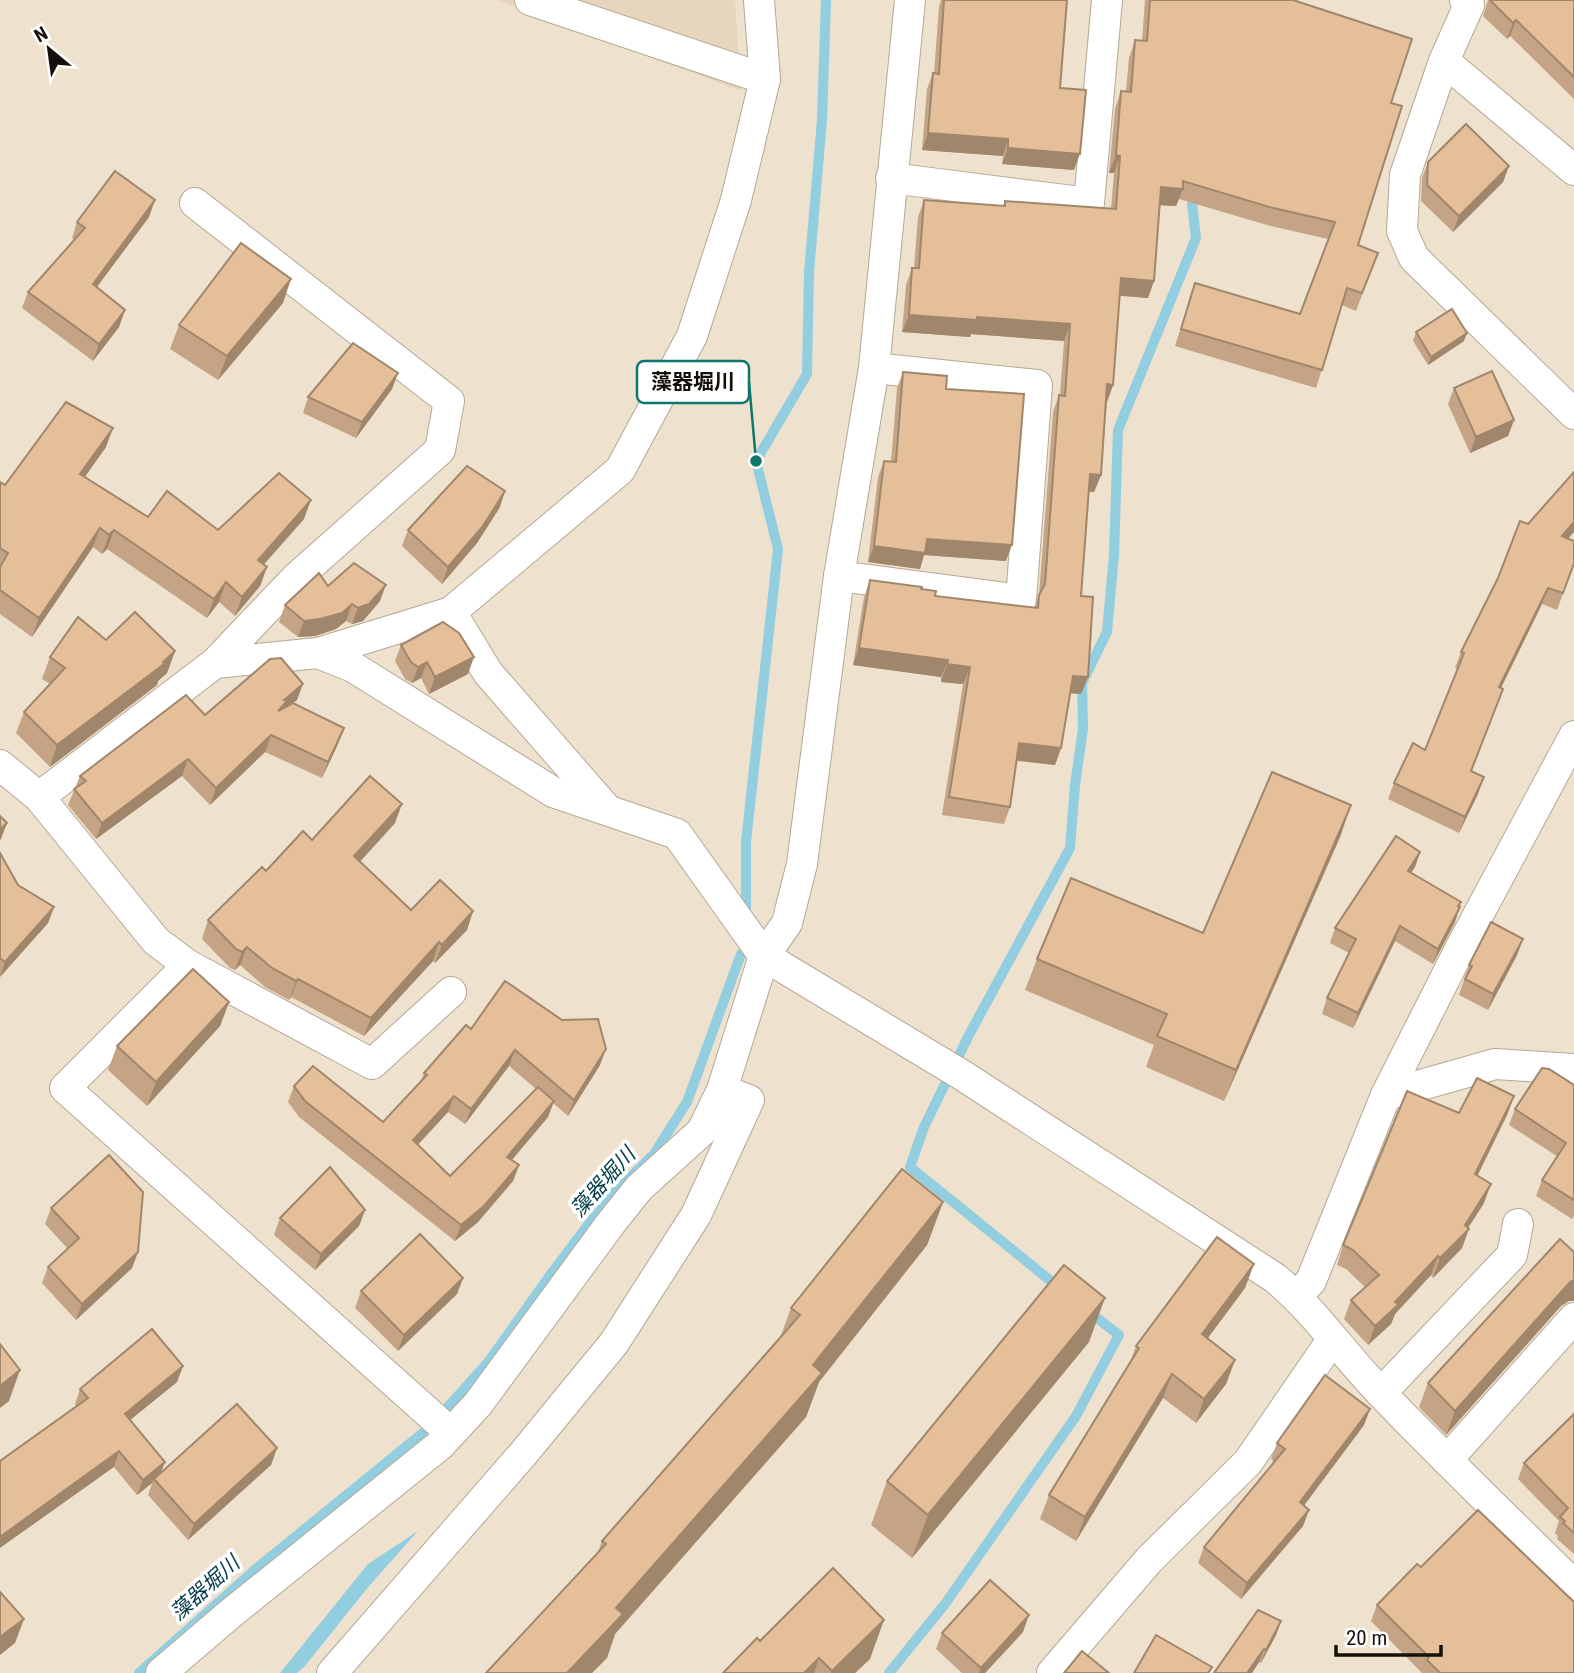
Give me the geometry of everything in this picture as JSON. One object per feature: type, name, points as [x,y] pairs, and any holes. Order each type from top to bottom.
[{"type":"street","points":[[530,0],[765,79]]},
{"type":"street","points":[[215,663],[318,653],[451,612],[620,470],[692,336],[736,200],[765,79],[759,0]]},
{"type":"street","points":[[161,1673],[440,1445],[478,1404],[639,1188],[702,1131],[722,1090],[764,956],[787,923],[802,864],[839,576],[874,368],[910,0]]},
{"type":"street","points":[[891,178],[1089,203],[1107,0]]},
{"type":"street","points":[[1465,0],[1469,5],[1444,61],[1405,175],[1402,231],[1414,258],[1574,414]]},
{"type":"street","points":[[1444,61],[1574,170]]},
{"type":"street","points":[[39,797],[215,663],[295,579],[440,450],[449,401],[195,202]]},
{"type":"street","points":[[839,576],[1021,600],[1037,385],[874,368]]},
{"type":"street","points":[[451,612],[488,673],[608,810]]},
{"type":"street","points":[[318,653],[353,667],[553,792],[677,834],[764,956],[962,1075],[1275,1278],[1297,1296],[1332,1340],[1381,1393],[1574,1585]]},
{"type":"street","points":[[1297,1296],[1311,1281],[1385,1095],[1574,736]]},
{"type":"street","points":[[0,765],[39,797],[156,940],[188,965],[372,1064],[451,992]]},
{"type":"street","points":[[188,965],[65,1088],[451,1433]]},
{"type":"street","points":[[1385,1095],[1495,1064],[1574,1069]]},
{"type":"street","points":[[332,1673],[523,1454],[614,1343],[696,1215],[749,1100],[722,1090]]},
{"type":"street","points":[[1381,1393],[1512,1255],[1518,1224]]},
{"type":"street","points":[[1447,1460],[1574,1318]]},
{"type":"street","points":[[1052,1673],[1149,1560],[1248,1462],[1332,1340]]},
{"type":"shaded area","points":[[497,0],[735,0],[741,91]]},
{"type":"water","points":[[418,1531],[369,1586],[305,1666],[297,1673],[280,1673],[368,1564]]},
{"type":"building","points":[[944,0],[1067,0],[1060,88],[1086,90],[1080,154],[1008,148],[1008,139],[928,133],[933,73],[939,74]]},
{"type":"building","points":[[1150,0],[1293,0],[1412,39],[1391,103],[1402,106],[1358,245],[1378,253],[1362,293],[1347,288],[1322,370],[1181,329],[1195,283],[1300,314],[1335,222],[1273,208],[1183,181],[1183,189],[1161,187],[1154,281],[1121,278],[1113,385],[1107,384],[1101,475],[1090,474],[1081,596],[1093,597],[1088,677],[1073,676],[1061,748],[1019,743],[1010,807],[949,797],[970,667],[947,664],[948,660],[859,648],[870,580],[922,587],[921,589],[936,591],[935,596],[1038,608],[1039,595],[1045,584],[1059,395],[1065,396],[1070,324],[909,315],[912,268],[919,268],[924,200],[1005,206],[1005,201],[1116,209],[1120,156],[1116,155],[1121,91],[1131,92],[1135,40],[1147,41]]},
{"type":"building","points":[[1490,0],[1574,0],[1574,77],[1516,20],[1513,23]]},
{"type":"building","points":[[1466,124],[1509,166],[1459,216],[1427,185],[1428,162]]},
{"type":"building","points":[[115,171],[155,200],[93,284],[125,310],[99,344],[28,292],[85,228],[77,222]]},
{"type":"building","points":[[241,243],[291,279],[227,356],[179,325]]},
{"type":"building","points":[[1452,309],[1467,333],[1431,357],[1416,332]]},
{"type":"building","points":[[353,343],[398,373],[362,422],[308,397]]},
{"type":"building","points":[[1492,371],[1514,420],[1476,437],[1454,388]]},
{"type":"building","points":[[903,372],[947,376],[946,389],[1024,394],[1012,545],[927,539],[925,553],[874,546],[884,461],[896,462]]},
{"type":"building","points":[[66,402],[113,428],[80,474],[148,517],[167,491],[218,530],[279,473],[311,500],[258,560],[267,567],[242,597],[226,582],[214,599],[114,530],[109,535],[100,528],[39,618],[0,590],[0,567],[8,553],[0,548],[0,482],[5,485]]},
{"type":"building","points":[[467,466],[505,491],[483,526],[448,567],[408,530]]},
{"type":"building","points":[[1574,472],[1574,522],[1562,536],[1574,541],[1574,563],[1563,593],[1548,588],[1499,687],[1503,689],[1471,771],[1484,777],[1465,817],[1394,783],[1413,743],[1425,750],[1464,653],[1461,652],[1498,578],[1520,521],[1528,524]]},
{"type":"building","points":[[354,563],[386,585],[369,604],[358,608],[352,604],[342,613],[304,621],[285,605],[319,573],[328,586]]},
{"type":"building","points":[[135,612],[175,651],[164,664],[57,745],[24,712],[65,668],[50,657],[78,617],[106,640]]},
{"type":"building","points":[[443,622],[459,633],[474,657],[435,677],[427,662],[418,667],[411,662],[401,645]]},
{"type":"building","points":[[281,658],[303,684],[284,700],[287,701],[278,711],[293,703],[344,728],[328,762],[271,735],[216,788],[188,759],[102,823],[74,789],[86,781],[80,776],[186,695],[205,715],[270,659]]},
{"type":"building","points":[[1272,772],[1351,805],[1236,1070],[1157,1036],[1167,1014],[1037,959],[1071,878],[1203,933]]},
{"type":"building","points":[[370,776],[402,804],[354,856],[411,910],[440,880],[473,911],[442,945],[439,942],[371,1018],[272,968],[247,947],[242,952],[236,949],[208,920],[262,867],[266,871],[303,831],[312,840]]},
{"type":"building","points":[[0,816],[7,823],[0,829]]},
{"type":"building","points":[[1396,836],[1420,852],[1408,871],[1461,902],[1458,906],[1460,907],[1438,949],[1400,926],[1358,1013],[1327,998],[1356,939],[1335,928]]},
{"type":"building","points":[[0,853],[18,885],[54,907],[5,962],[0,958]]},
{"type":"building","points":[[1491,922],[1523,939],[1493,994],[1465,979],[1472,966],[1469,965]]},
{"type":"building","points":[[193,969],[229,1002],[156,1082],[117,1046]]},
{"type":"building","points":[[505,981],[562,1020],[598,1019],[606,1049],[574,1100],[515,1050],[471,1109],[454,1096],[413,1140],[450,1176],[538,1087],[554,1101],[507,1157],[519,1165],[484,1206],[461,1225],[305,1101],[294,1086],[313,1066],[383,1122],[427,1075],[424,1073],[466,1025],[471,1029]]},
{"type":"building","points":[[1542,1068],[1549,1069],[1574,1085],[1574,1200],[1542,1180],[1566,1143],[1515,1109]]},
{"type":"building","points":[[1477,1078],[1514,1096],[1475,1174],[1491,1184],[1465,1225],[1469,1229],[1440,1258],[1438,1256],[1395,1302],[1398,1305],[1375,1326],[1351,1300],[1379,1275],[1353,1250],[1343,1245],[1407,1091],[1459,1113]]},
{"type":"building","points":[[109,1155],[143,1192],[138,1252],[82,1304],[48,1267],[79,1238],[51,1208]]},
{"type":"building","points":[[330,1167],[365,1210],[321,1254],[280,1218]]},
{"type":"building","points":[[902,1169],[943,1202],[813,1365],[822,1373],[616,1608],[623,1614],[567,1673],[486,1673],[606,1544],[602,1541],[800,1315],[791,1308]]},
{"type":"building","points":[[420,1234],[463,1278],[404,1335],[361,1291]]},
{"type":"building","points":[[1217,1237],[1254,1264],[1202,1334],[1235,1360],[1204,1399],[1172,1374],[1085,1517],[1049,1495],[1139,1348],[1136,1346]]},
{"type":"building","points":[[1560,1239],[1574,1252],[1574,1280],[1455,1411],[1428,1383]]},
{"type":"building","points":[[1064,1265],[1105,1298],[928,1515],[887,1481]]},
{"type":"building","points":[[152,1329],[183,1366],[125,1414],[165,1462],[143,1480],[119,1451],[0,1537],[0,1461],[88,1398],[80,1389]]},
{"type":"building","points":[[0,1344],[20,1370],[0,1386]]},
{"type":"building","points":[[1325,1375],[1370,1409],[1300,1502],[1309,1510],[1247,1583],[1204,1547],[1285,1449],[1277,1443]]},
{"type":"building","points":[[237,1404],[277,1448],[194,1524],[154,1479]]},
{"type":"building","points":[[1574,1414],[1574,1533],[1560,1517],[1568,1508],[1524,1463]]},
{"type":"building","points":[[1478,1510],[1574,1602],[1574,1673],[1440,1673],[1427,1660],[1429,1657],[1377,1605],[1417,1564],[1421,1567]]},
{"type":"building","points":[[833,1568],[884,1620],[832,1671],[819,1658],[804,1673],[723,1673],[757,1638],[760,1641]]},
{"type":"building","points":[[990,1580],[1029,1615],[981,1668],[942,1633]]},
{"type":"building","points":[[0,1592],[24,1619],[0,1637]]},
{"type":"building","points":[[1258,1610],[1281,1621],[1266,1650],[1264,1649],[1247,1673],[1214,1673]]},
{"type":"building","points":[[1156,1635],[1212,1667],[1208,1673],[1134,1673]]},
{"type":"building","points":[[1082,1651],[1109,1673],[1064,1673]]},
{"type":"waterway","name":"藻器堀川","points":[[746,909],[746,842],[778,549],[756,461],[807,374],[809,272],[822,120],[826,0]]},
{"type":"waterway","points":[[1062,1290],[910,1167],[924,1127],[969,1035],[1070,848],[1083,729],[1082,683],[1107,632],[1114,555],[1118,430],[1196,238],[1192,204],[1194,190]]},
{"type":"waterway","name":"藻器堀川","points":[[447,1408],[489,1361],[606,1201],[654,1154],[687,1102],[741,954]]},
{"type":"waterway","points":[[889,1673],[945,1604],[1076,1416],[1119,1335],[1088,1311]]},
{"type":"waterway","name":"藻器堀川","points":[[139,1673],[257,1568],[429,1428]]},
{"type":"place","name":"藻器堀川","points":[[756,461]]}]
